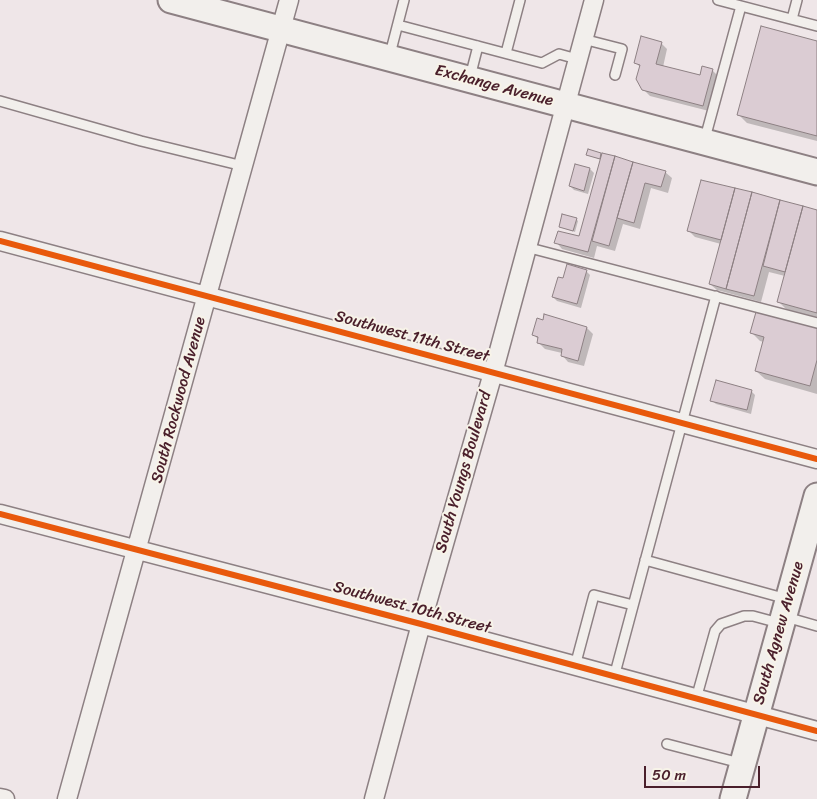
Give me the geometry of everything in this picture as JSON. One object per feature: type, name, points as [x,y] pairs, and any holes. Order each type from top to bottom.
[{"type":"main road","name":"Exchange Avenue","points":[[171,0],[207,5],[281,29],[817,172]]},
{"type":"main road","name":"South Agnew Avenue","points":[[733,799],[817,496]]},
{"type":"street","name":"South Rockwood Avenue","points":[[67,799],[138,550],[289,0]]},
{"type":"street","name":"South Youngs Boulevard","points":[[374,799],[594,0]]},
{"type":"street","name":"Southwest 11th Street","points":[[0,241],[817,459]]},
{"type":"street","name":"Southwest 10th Street","points":[[0,514],[421,624],[756,715],[815,726]]},
{"type":"street","points":[[0,798],[5,799]]},
{"type":"lane","points":[[389,58],[404,0]]},
{"type":"lane","points":[[506,53],[520,0]]},
{"type":"lane","points":[[718,0],[817,26]]},
{"type":"lane","points":[[792,19],[797,0]]},
{"type":"lane","points":[[704,142],[741,6]]},
{"type":"lane","points":[[398,24],[542,63],[559,54],[577,59]]},
{"type":"lane","points":[[583,39],[622,49],[615,75]]},
{"type":"lane","points":[[469,79],[478,46]]},
{"type":"lane","points":[[0,101],[141,141],[243,166]]},
{"type":"lane","points":[[526,247],[817,323]]},
{"type":"lane","points":[[614,677],[716,296]]},
{"type":"lane","points":[[645,560],[817,626]]},
{"type":"lane","points":[[575,666],[594,595],[633,605]]},
{"type":"lane","points":[[696,699],[715,631],[721,624],[744,616],[784,613]]},
{"type":"lane","points":[[667,744],[743,764]]},
{"type":"building","points":[[761,26],[817,41],[817,136],[737,115]]},
{"type":"building","points":[[641,36],[662,42],[656,64],[700,75],[702,66],[713,69],[703,106],[642,90],[636,79],[640,65],[634,63]]},
{"type":"building","points":[[588,149],[601,153],[600,159],[586,155]]},
{"type":"building","points":[[602,153],[615,156],[588,252],[554,243],[558,231],[579,236]]},
{"type":"building","points":[[615,156],[633,162],[609,246],[592,241]]},
{"type":"building","points":[[633,162],[666,171],[661,187],[645,183],[634,223],[617,218]]},
{"type":"building","points":[[575,164],[590,168],[584,191],[569,186]]},
{"type":"building","points":[[701,180],[735,188],[721,240],[687,231]]},
{"type":"building","points":[[735,188],[752,192],[726,289],[709,284]]},
{"type":"building","points":[[752,192],[780,200],[754,296],[726,289]]},
{"type":"building","points":[[780,200],[803,206],[785,272],[763,266]]},
{"type":"building","points":[[803,206],[817,210],[817,313],[777,302]]},
{"type":"building","points":[[562,214],[577,218],[573,231],[559,227]]},
{"type":"building","points":[[567,264],[587,270],[577,304],[552,297],[558,277],[563,278]]},
{"type":"building","points":[[756,312],[817,327],[817,360],[810,386],[755,371],[764,337],[750,333]]},
{"type":"building","points":[[544,314],[587,327],[578,361],[561,356],[562,349],[537,343],[538,337],[532,335],[537,318],[543,320]]},
{"type":"building","points":[[716,380],[752,390],[747,410],[710,401]]},
{"type":"cycle path","points":[[0,241],[817,459]]},
{"type":"cycle path","points":[[0,514],[421,624],[817,731]]}]
